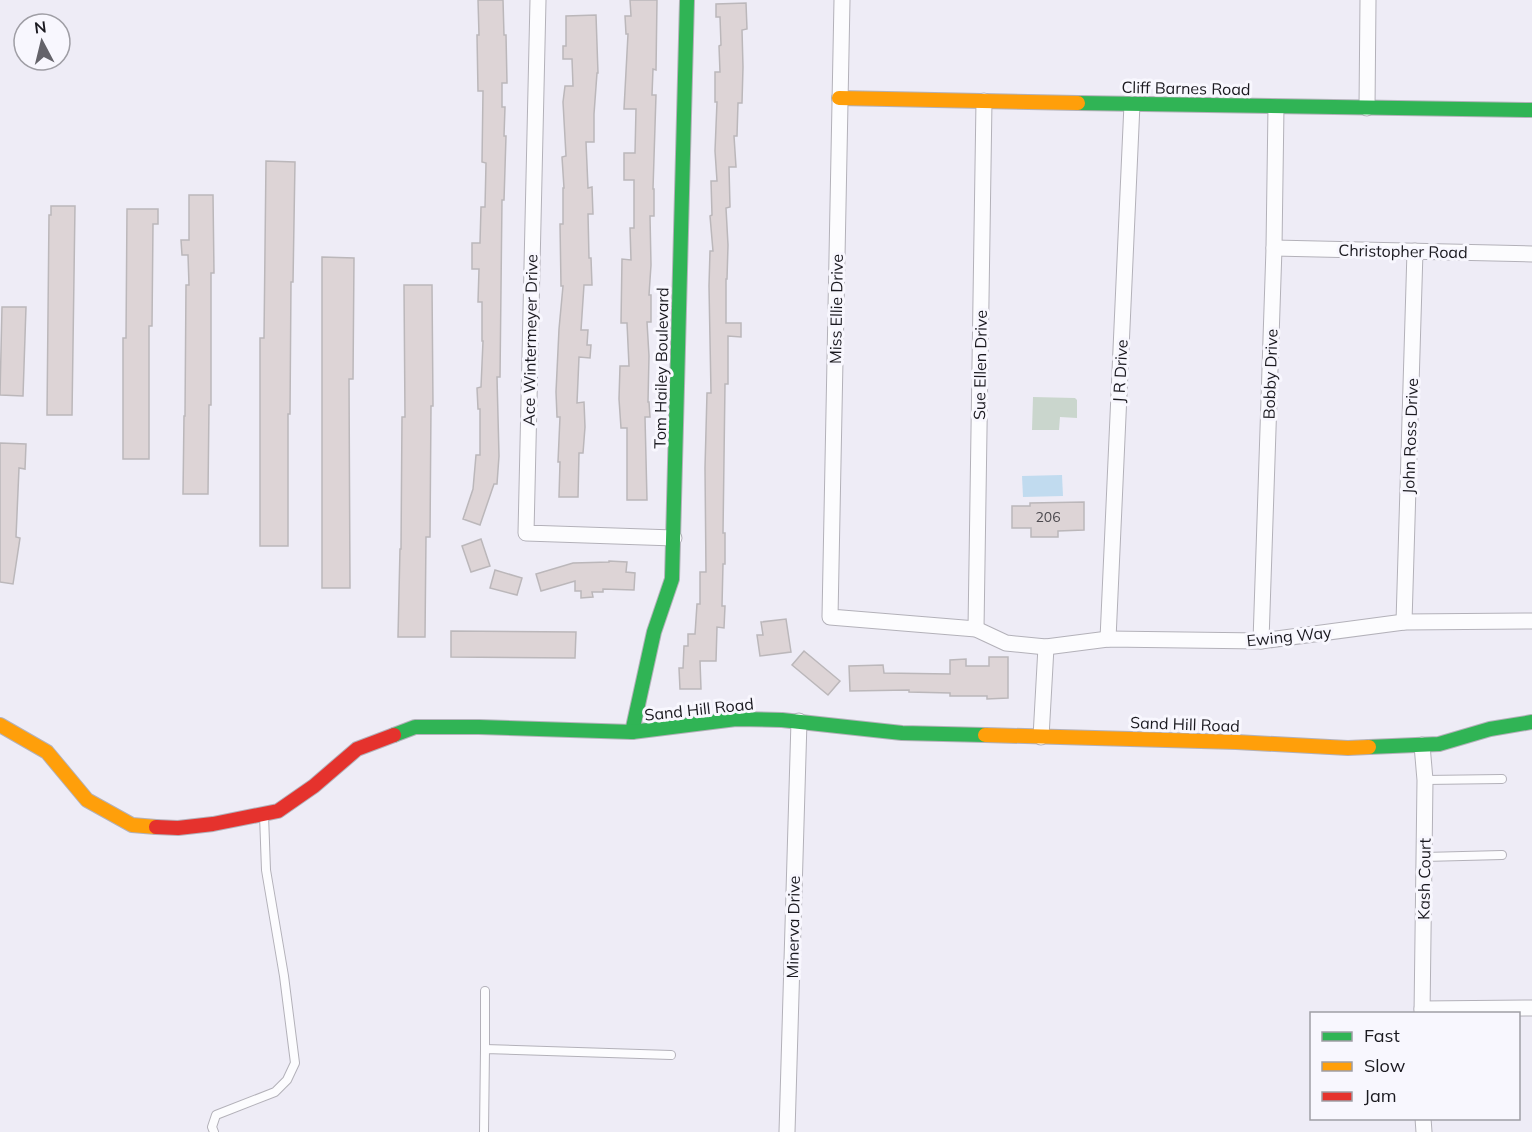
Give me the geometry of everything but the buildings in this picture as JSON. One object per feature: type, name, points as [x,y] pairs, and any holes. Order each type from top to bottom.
[{"type":"street","name":"Ace Wintermeyer Drive","points":[[538,0],[526,533],[674,538]]},
{"type":"street","name":"Tom Hailey Boulevard","points":[[632,732],[654,632],[672,579],[687,0]]},
{"type":"street","name":"Miss Ellie Drive","points":[[830,617],[842,0]]},
{"type":"street","points":[[1367,108],[1368,0]]},
{"type":"street","name":"Cliff Barnes Road","points":[[839,98],[1532,110]]},
{"type":"street","name":"Sue Ellen Drive","points":[[976,629],[984,101]]},
{"type":"street","name":"J R Drive","points":[[1108,639],[1132,104]]},
{"type":"street","name":"Bobby Drive","points":[[1261,641],[1274,248],[1276,107]]},
{"type":"street","name":"Christopher Road","points":[[1274,248],[1532,254]]},
{"type":"street","name":"John Ross Drive","points":[[1404,622],[1415,251]]},
{"type":"street","name":"Ewing Way","points":[[830,617],[976,629],[1006,644],[1046,647],[1108,639],[1261,641],[1404,622],[1532,621]]},
{"type":"street","points":[[1041,737],[1046,647]]},
{"type":"street","name":"Sand Hill Road","points":[[0,725],[47,752],[87,800],[132,825],[178,828],[278,811],[314,786],[357,749],[415,727],[632,732],[736,719],[782,720],[902,733],[1236,742],[1348,748],[1439,744],[1490,729],[1532,722]]},
{"type":"street","name":"Minerva Drive","points":[[787,1132],[799,722]]},
{"type":"street","name":"Kash Court","points":[[1422,745],[1425,780],[1422,1011]]},
{"type":"street","points":[[1422,1011],[1532,1008]]},
{"type":"lane","points":[[1425,780],[1502,779]]},
{"type":"lane","points":[[214,1132],[212,1127],[216,1115],[275,1092],[287,1080],[295,1063],[284,976],[266,870],[264,814]]},
{"type":"lane","points":[[1424,857],[1502,855]]},
{"type":"lane","points":[[484,1132],[485,991]]},
{"type":"lane","points":[[485,1049],[671,1055]]},
{"type":"shaded area","points":[[1033,397],[1075,398],[1077,418],[1060,417],[1059,430],[1032,430]]},
{"type":"water","points":[[1062,475],[1063,496],[1023,497],[1022,476]]},
{"type":"traffic: fast","points":[[632,732],[654,632],[672,579],[687,0]]},
{"type":"traffic: fast","points":[[1078,103],[1532,110]]},
{"type":"traffic: fast","points":[[394,735],[415,727],[632,732],[736,719],[782,720],[902,733],[985,735]]},
{"type":"traffic: fast","points":[[1369,747],[1439,744],[1490,729],[1532,722]]},
{"type":"traffic: slow","points":[[839,98],[1078,103]]},
{"type":"traffic: slow","points":[[0,725],[47,752],[87,800],[132,825],[156,827]]},
{"type":"traffic: slow","points":[[985,735],[1369,747]]},
{"type":"traffic: jam","points":[[156,827],[178,828],[213,824],[278,811],[314,786],[357,749],[394,735]]}]
